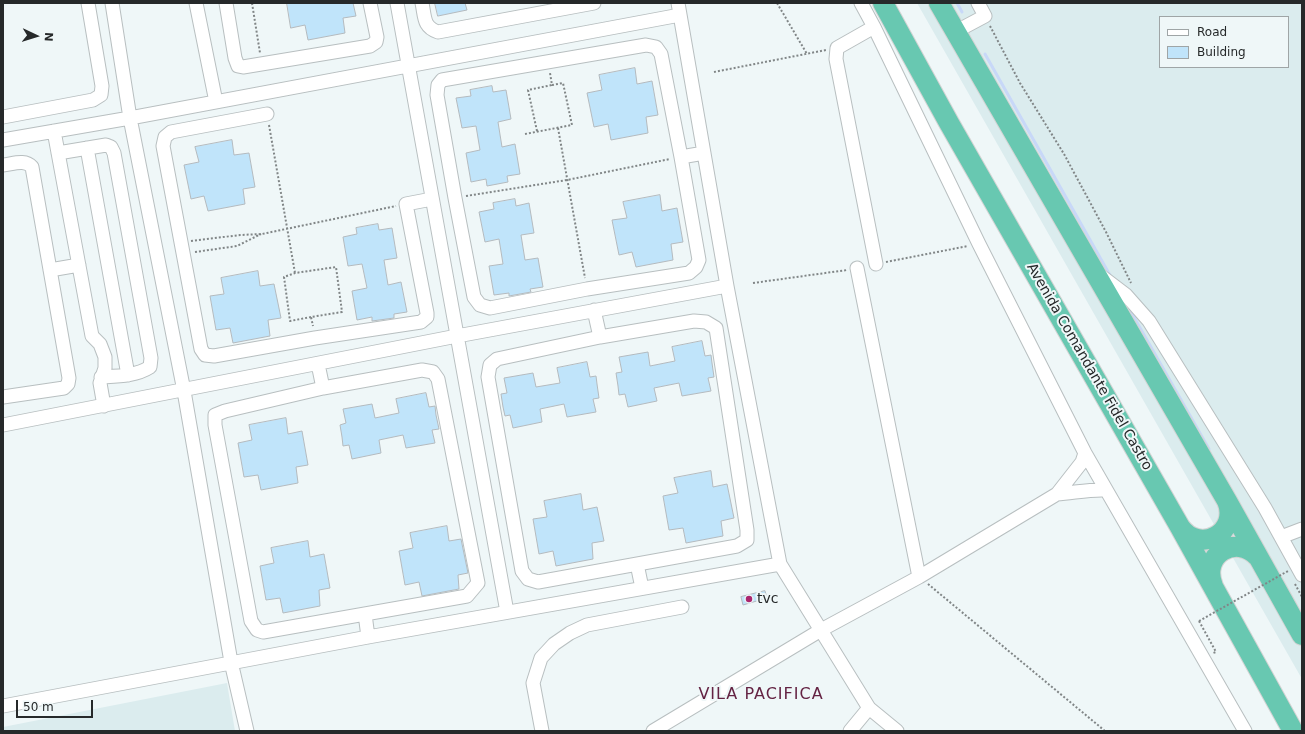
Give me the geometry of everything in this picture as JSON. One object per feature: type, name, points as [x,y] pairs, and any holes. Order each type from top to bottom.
[{"type":"highway","name":"Avenida Comandante Fidel Castro","points":[[883,3],[949,123],[1180,527],[1294,731]]},
{"type":"highway","points":[[939,3],[1227,501],[1302,635]]},
{"type":"highway","points":[[1180,527],[1186,533],[1198,539],[1207,539],[1216,536],[1223,531],[1229,519],[1230,510],[1227,501]]},
{"type":"highway","points":[[1214,588],[1210,571],[1214,559],[1220,552],[1231,547],[1240,547],[1252,551],[1258,557]]},
{"type":"street","points":[[3,117],[93,100],[101,95],[102,86],[88,3]]},
{"type":"street","points":[[112,3],[130,118],[184,391],[231,662],[247,731]]},
{"type":"street","points":[[196,3],[216,102]]},
{"type":"street","points":[[226,3],[238,66],[243,67],[370,46],[376,42],[370,3]]},
{"type":"street","points":[[397,3],[508,612]]},
{"type":"street","points":[[422,3],[426,24],[431,30],[438,32],[594,3]]},
{"type":"street","points":[[861,3],[979,244],[1085,452],[1245,731]]},
{"type":"street","points":[[955,32],[985,16],[979,3]]},
{"type":"street","points":[[3,140],[130,118],[408,65],[679,9],[727,286],[780,564],[869,708],[897,731]]},
{"type":"street","points":[[874,27],[837,48],[836,59],[876,264]]},
{"type":"street","points":[[646,45],[656,47],[661,54],[681,157],[699,260],[696,267],[689,273],[587,289],[490,308],[480,305],[474,297],[454,198],[437,95],[438,85],[442,80],[646,45]]},
{"type":"street","points":[[267,114],[171,132],[165,137],[163,146],[201,349],[205,355],[214,356],[315,338],[421,322],[427,317],[427,313],[406,204],[432,199]]},
{"type":"street","points":[[54,131],[92,336],[100,344],[105,357],[105,368],[100,383],[104,406]]},
{"type":"street","points":[[58,153],[106,145],[111,147],[114,153],[151,358],[150,367],[144,371],[128,375],[101,377]]},
{"type":"street","points":[[87,148],[128,375]]},
{"type":"street","points":[[681,157],[704,153]]},
{"type":"street","points":[[3,166],[23,162],[29,164],[32,168],[69,378],[68,384],[64,388],[3,397]]},
{"type":"street","points":[[50,270],[79,265]]},
{"type":"street","points":[[857,268],[919,577]]},
{"type":"street","points":[[1094,272],[1114,286],[1129,291],[1265,508],[1302,575]]},
{"type":"street","points":[[3,425],[184,391],[457,336],[727,286]]},
{"type":"street","points":[[594,310],[600,337]]},
{"type":"street","points":[[694,321],[706,322],[716,328],[747,530],[747,540],[737,546],[638,564],[538,582],[528,579],[522,571],[488,376],[490,365],[497,359],[600,337],[694,321]]},
{"type":"street","points":[[318,364],[323,388]]},
{"type":"street","points":[[422,370],[434,372],[438,379],[478,583],[467,596],[365,614],[263,632],[257,630],[251,621],[215,425],[215,415],[225,411],[323,388],[422,370]]},
{"type":"street","points":[[653,731],[821,630],[919,577],[1057,494],[1082,462],[1085,452]]},
{"type":"street","points":[[1057,494],[1106,490]]},
{"type":"street","points":[[1281,537],[1302,529]]},
{"type":"street","points":[[638,564],[642,588]]},
{"type":"street","points":[[3,706],[231,662],[780,564]]},
{"type":"street","points":[[542,731],[533,683],[541,658],[554,644],[570,632],[587,625],[682,607]]},
{"type":"street","points":[[365,614],[368,637]]},
{"type":"street","points":[[850,731],[869,708]]},
{"type":"path","points":[[252,3],[262,64]]},
{"type":"path","points":[[777,3],[807,54]]},
{"type":"path","points":[[985,16],[1020,83],[1064,154],[1106,232],[1129,291]]},
{"type":"path","points":[[714,72],[837,48]]},
{"type":"path","points":[[548,62],[552,85]]},
{"type":"path","points":[[525,134],[572,125],[563,84],[528,90],[537,131]]},
{"type":"path","points":[[267,114],[295,273]]},
{"type":"path","points":[[558,128],[587,289]]},
{"type":"path","points":[[454,198],[567,180],[681,157]]},
{"type":"path","points":[[182,248],[240,235],[262,234],[406,204]]},
{"type":"path","points":[[182,248],[237,246],[262,234]]},
{"type":"path","points":[[336,267],[342,312],[311,317],[290,321],[284,277],[295,273],[336,267]]},
{"type":"path","points":[[311,317],[315,338]]},
{"type":"path","points":[[1195,620],[1213,653],[1216,652],[1199,620],[1288,571]]},
{"type":"path","points":[[919,577],[1104,731]]},
{"type":"shaded area","points":[[917,3],[1302,3],[1302,679]]},
{"type":"shaded area","points":[[227,683],[235,731],[3,731],[3,727]]},
{"type":"building","points":[[287,3],[353,3],[356,16],[343,18],[345,33],[308,40],[305,25],[291,28]]},
{"type":"building","points":[[435,3],[465,3],[467,10],[438,16]]},
{"type":"building","points":[[635,68],[637,84],[652,81],[658,115],[646,117],[648,133],[611,140],[608,124],[594,127],[587,93],[602,90],[599,75]]},
{"type":"building","points":[[492,86],[493,92],[506,90],[511,119],[498,122],[502,147],[515,144],[520,174],[507,176],[508,182],[487,186],[486,179],[471,182],[466,153],[480,150],[476,126],[462,128],[456,98],[471,96],[470,90]]},
{"type":"building","points":[[232,140],[234,155],[249,153],[255,187],[243,189],[245,204],[208,211],[204,196],[191,199],[184,165],[199,162],[195,147]]},
{"type":"building","points":[[660,195],[662,211],[677,208],[683,242],[671,244],[673,260],[636,267],[632,252],[619,255],[612,220],[627,218],[623,202]]},
{"type":"building","points":[[515,199],[516,206],[529,203],[534,233],[521,235],[525,260],[538,258],[543,287],[530,289],[531,292],[509,296],[509,293],[494,295],[489,266],[503,264],[499,239],[485,242],[479,212],[494,209],[493,203]]},
{"type":"building","points":[[378,224],[379,230],[392,228],[397,258],[384,260],[388,285],[401,282],[407,312],[394,314],[394,318],[372,321],[372,317],[357,320],[352,291],[367,288],[362,264],[348,266],[343,237],[357,234],[356,228]]},
{"type":"building","points":[[258,271],[260,286],[274,284],[281,318],[268,320],[270,336],[233,343],[230,328],[216,330],[210,296],[224,294],[221,278]]},
{"type":"building","points":[[702,341],[705,356],[711,355],[714,377],[708,378],[711,391],[682,396],[679,383],[654,388],[657,401],[628,407],[625,394],[619,395],[616,373],[622,372],[619,357],[648,352],[650,366],[675,361],[672,347]]},
{"type":"building","points":[[587,362],[590,377],[596,376],[599,398],[593,399],[596,412],[567,417],[564,404],[540,409],[542,422],[513,428],[510,415],[505,416],[503,407],[501,394],[507,393],[504,378],[533,373],[536,387],[560,383],[557,368]]},
{"type":"building","points":[[426,393],[429,407],[435,406],[439,429],[432,430],[435,443],[406,448],[403,435],[379,440],[381,453],[352,459],[349,445],[343,446],[340,425],[346,423],[343,409],[372,404],[375,418],[399,413],[396,399]]},
{"type":"building","points":[[286,418],[288,434],[302,431],[308,465],[296,467],[298,483],[261,490],[258,475],[244,477],[238,443],[252,440],[249,425]]},
{"type":"building","points":[[711,471],[713,487],[727,484],[734,518],[721,521],[723,536],[686,543],[683,528],[669,530],[663,496],[678,493],[674,478]]},
{"type":"building","points":[[581,494],[583,510],[597,507],[604,541],[592,543],[593,559],[556,566],[553,551],[539,554],[533,519],[547,517],[544,501]]},
{"type":"building","points":[[447,526],[449,541],[461,539],[468,573],[458,575],[459,589],[422,596],[419,582],[405,585],[399,551],[413,548],[410,533]]},
{"type":"building","points":[[308,541],[310,557],[324,554],[330,588],[319,590],[320,606],[283,613],[280,598],[266,600],[260,566],[274,563],[271,548]]},
{"type":"building","points":[[765,591],[767,598],[743,605],[741,597]]},
{"type":"waterway","points":[[957,3],[962,12]]},
{"type":"waterway","points":[[985,54],[1111,277]]},
{"type":"waterway","points":[[1127,305],[1209,449]]},
{"type":"place","name":"tvc","points":[[749,599]]},
{"type":"district","name":"VILA PACIFICA","points":[[761,695]]}]
